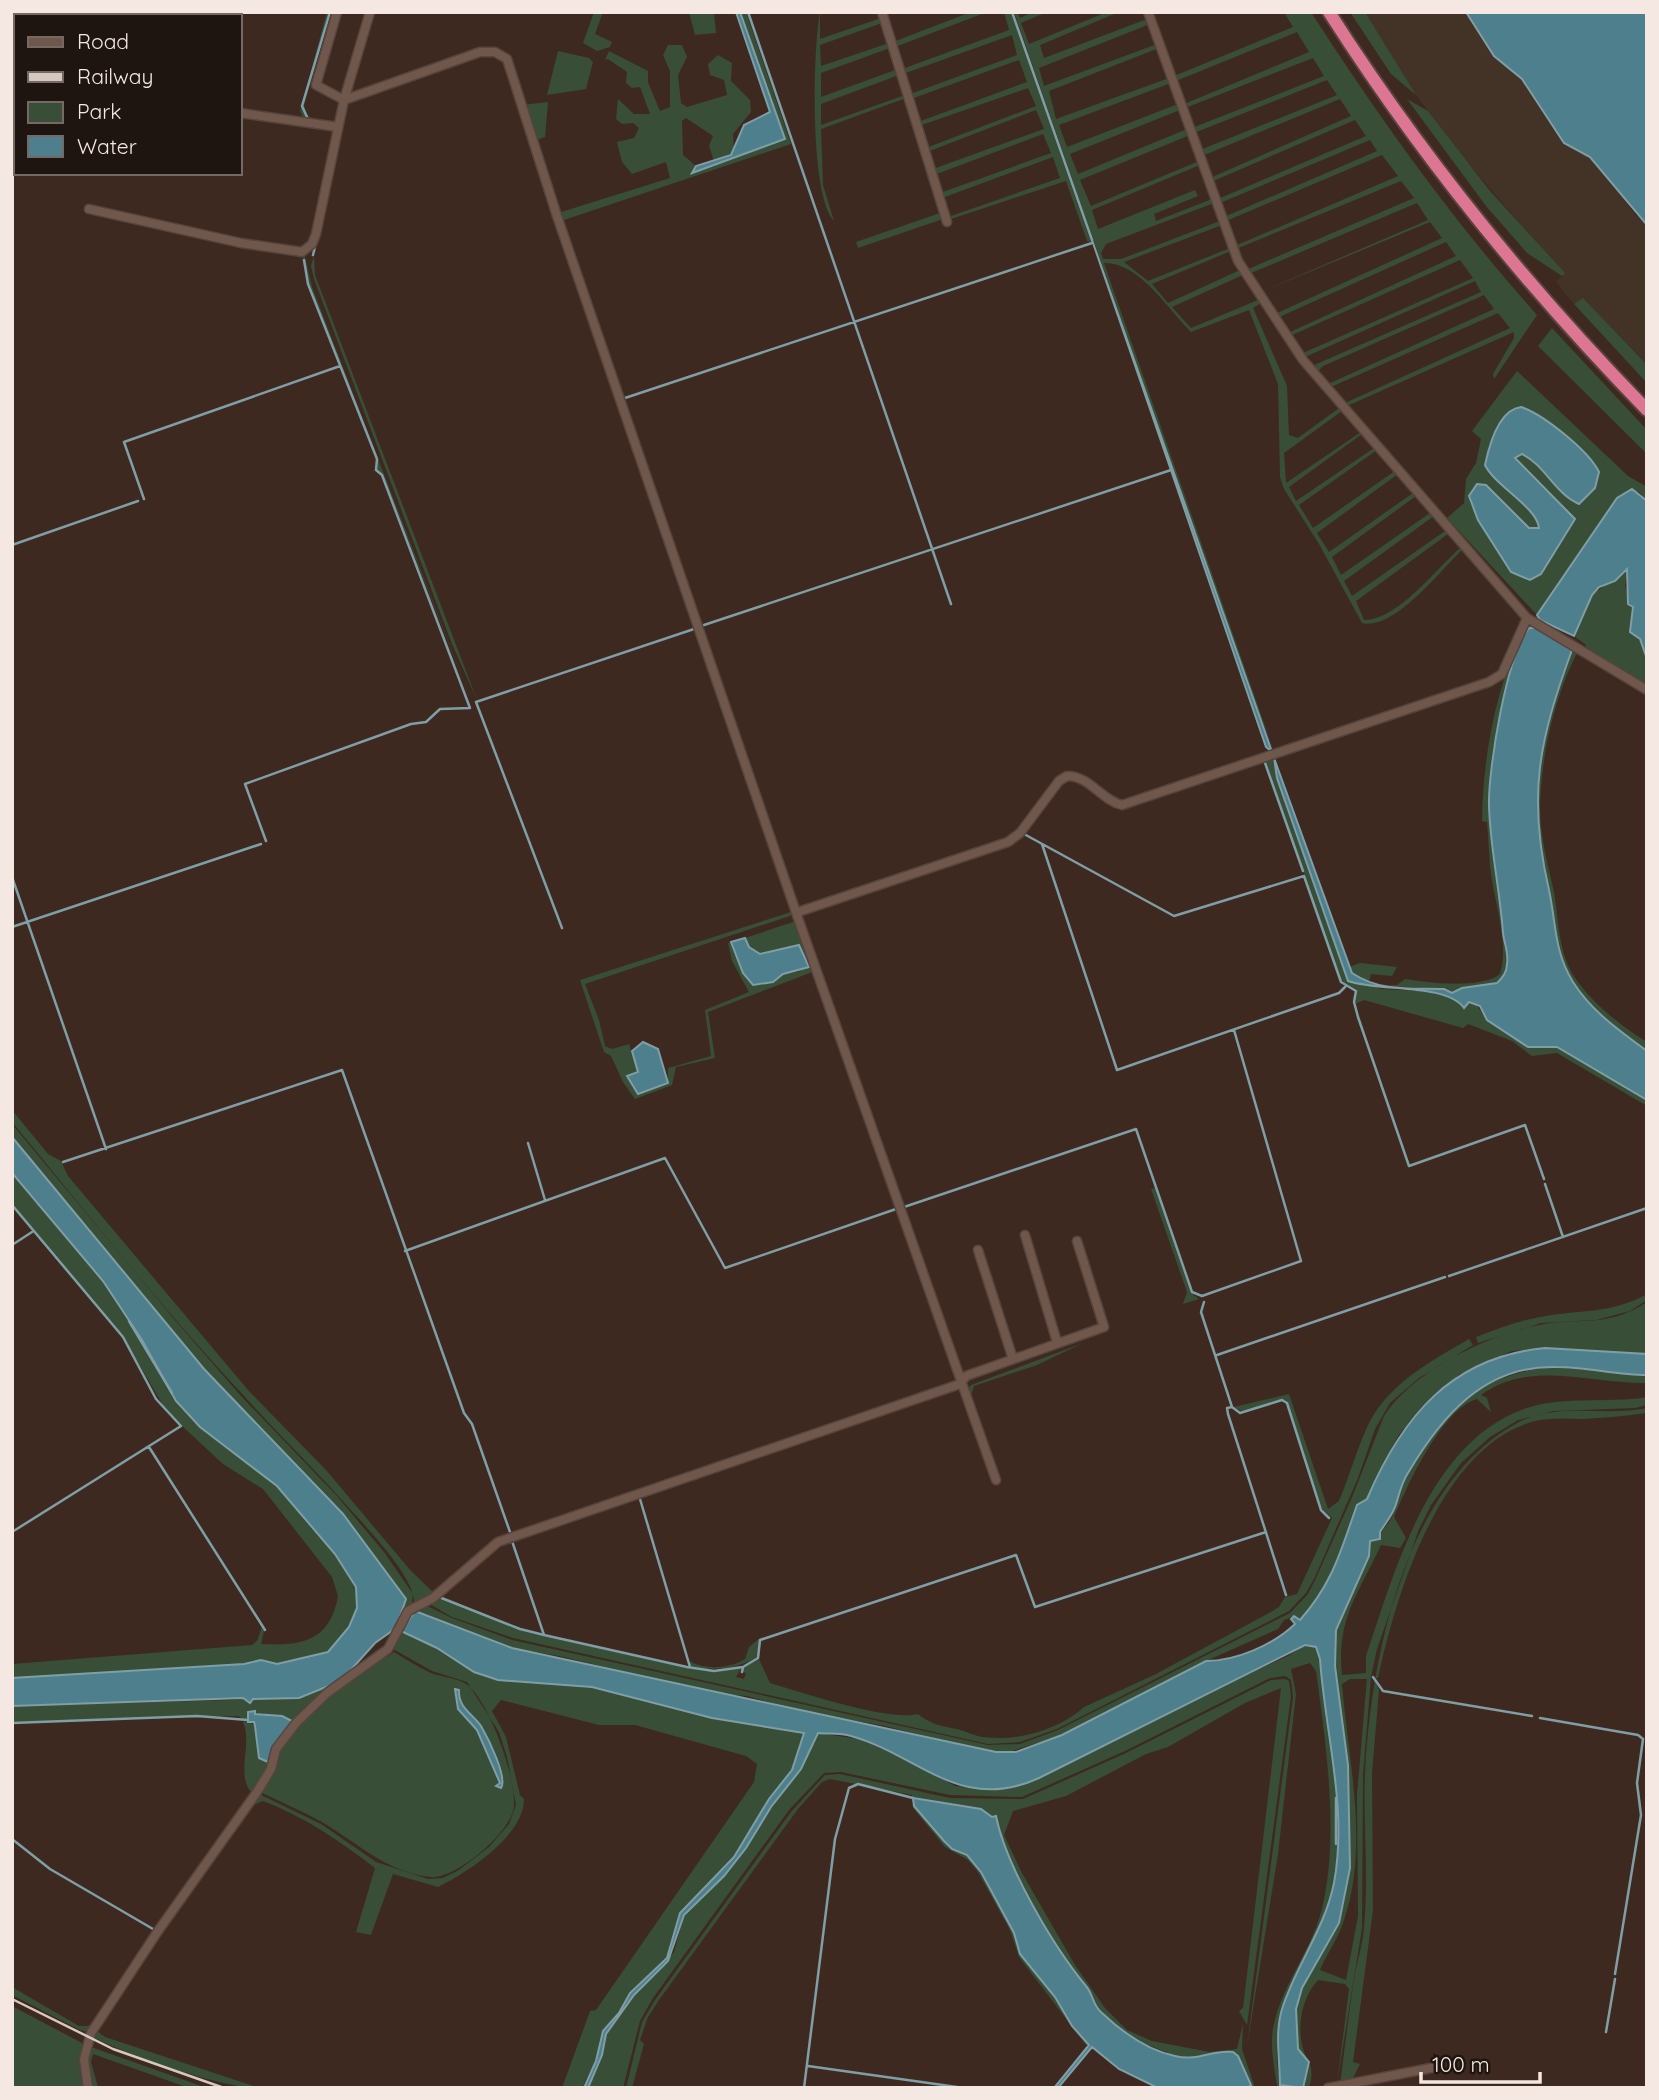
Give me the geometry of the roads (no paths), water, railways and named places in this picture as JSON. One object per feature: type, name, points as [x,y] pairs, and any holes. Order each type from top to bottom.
[{"type":"highway","points":[[1329,12],[1408,130],[1468,208],[1567,324],[1647,410]]},
{"type":"street","points":[[337,12],[316,85],[344,100],[480,52],[495,52],[507,59],[557,216],[960,1384],[996,1480]]},
{"type":"street","points":[[89,209],[241,243],[302,252],[312,244],[316,234],[344,100],[370,12]]},
{"type":"street","points":[[882,12],[947,222]]},
{"type":"street","points":[[1148,12],[1234,251],[1255,290],[1309,368],[1527,618],[1647,690]]},
{"type":"street","points":[[242,113],[338,127]]},
{"type":"street","points":[[798,912],[1008,842],[1020,833],[1059,781],[1068,776],[1080,778],[1112,802],[1122,805],[1489,682],[1502,674],[1527,618]]},
{"type":"street","points":[[1025,1235],[1057,1342]]},
{"type":"street","points":[[88,2088],[84,2059],[92,2034],[158,1931],[267,1777],[276,1749],[327,1693],[388,1649],[401,1621],[412,1607],[433,1598],[509,1536],[801,1441],[960,1384],[966,1376],[1104,1327],[1077,1241]]},
{"type":"street","points":[[978,1250],[1013,1359]]},
{"type":"street","points":[[1328,2088],[1436,2067]]},
{"type":"water","points":[[736,12],[740,12],[785,139],[692,173],[696,166],[731,155],[744,125],[770,112]]},
{"type":"water","points":[[1466,12],[1647,12],[1647,225],[1590,157],[1564,143],[1522,79],[1494,56]]},
{"type":"water","points":[[1092,240],[1272,752],[1266,747]]},
{"type":"water","points":[[1521,407],[1541,417],[1564,434],[1586,454],[1599,472],[1595,488],[1579,504],[1563,494],[1530,459],[1522,454],[1515,458],[1575,519],[1541,574],[1530,580],[1511,572],[1478,520],[1469,496],[1477,484],[1486,485],[1529,528],[1539,528],[1531,512],[1497,481],[1485,465],[1496,430],[1506,415]]},
{"type":"water","points":[[1632,489],[1647,501],[1647,659],[1640,639],[1630,632],[1633,607],[1628,604],[1627,569],[1615,581],[1599,587],[1592,595],[1574,636],[1540,620],[1537,615],[1617,498]]},
{"type":"water","points":[[1529,628],[1537,628],[1572,650],[1551,712],[1540,768],[1538,796],[1542,856],[1559,948],[1567,971],[1588,1002],[1647,1051],[1647,1100],[1557,1047],[1528,1047],[1487,1020],[1480,1006],[1469,1002],[1464,1008],[1443,995],[1409,989],[1444,989],[1452,993],[1462,988],[1497,983],[1507,967],[1489,805],[1495,740],[1513,661]]},
{"type":"water","points":[[1274,758],[1352,973],[1363,979],[1405,989],[1361,984],[1348,981],[1277,778]]},
{"type":"water","points":[[745,938],[749,947],[760,954],[799,945],[809,967],[783,974],[773,982],[753,985],[743,973],[731,942]]},
{"type":"water","points":[[643,1042],[658,1049],[668,1083],[638,1094],[627,1076],[638,1072],[632,1051]]},
{"type":"water","points":[[12,1137],[204,1369],[343,1514],[406,1599],[396,1628],[375,1643],[341,1681],[299,1698],[253,1699],[250,1703],[243,1698],[12,1706],[12,1678],[244,1664],[261,1660],[277,1664],[328,1652],[349,1627],[357,1608],[356,1587],[335,1554],[277,1486],[200,1427],[176,1401],[142,1340],[103,1281],[12,1173]]},
{"type":"water","points":[[1545,1348],[1647,1354],[1647,1375],[1568,1367],[1530,1369],[1507,1375],[1467,1398],[1435,1433],[1406,1476],[1394,1510],[1380,1532],[1380,1539],[1370,1541],[1369,1556],[1336,1630],[1335,1666],[1348,1765],[1350,1868],[1339,1923],[1302,1988],[1296,2009],[1298,2049],[1309,2062],[1303,2088],[1280,2085],[1280,2016],[1330,1899],[1338,1855],[1337,1799],[1320,1659],[1316,1647],[1305,1645],[1039,1778],[1011,1787],[986,1789],[963,1786],[875,1745],[847,1735],[818,1733],[801,1769],[771,1807],[746,1848],[724,1876],[684,1915],[668,1961],[634,1995],[606,2034],[602,2055],[588,2088],[584,2088],[596,2061],[603,2031],[619,2013],[630,1993],[667,1958],[680,1913],[734,1857],[769,1799],[792,1770],[804,1733],[712,1718],[592,1687],[498,1680],[474,1672],[437,1648],[401,1631],[415,1611],[512,1648],[996,1752],[1016,1752],[1062,1735],[1206,1661],[1242,1655],[1286,1632],[1295,1624],[1291,1619],[1294,1616],[1300,1620],[1321,1593],[1335,1566],[1357,1505],[1367,1499],[1396,1442],[1434,1396],[1457,1378],[1482,1364],[1512,1354]]},
{"type":"water","points":[[455,1689],[459,1690],[463,1706],[481,1726],[492,1748],[500,1767],[501,1788],[496,1786],[500,1783],[477,1730],[458,1709]]},
{"type":"water","points":[[255,1711],[255,1714],[282,1716],[294,1722],[270,1763],[259,1758],[254,1722],[248,1722],[248,1712]]},
{"type":"water","points":[[913,1798],[981,1809],[992,1817],[996,1816],[1001,1836],[1032,1905],[1099,2010],[1110,2020],[1145,2045],[1175,2056],[1233,2052],[1238,2056],[1251,2085],[1247,2088],[1158,2088],[1119,2069],[1092,2047],[1058,2088],[1054,2088],[1089,2045],[1020,1954],[1014,1933],[981,1872],[967,1855],[952,1849],[944,1841],[914,1806]]},
{"type":"waterway","points":[[307,117],[302,106],[330,12]]},
{"type":"waterway","points":[[748,12],[951,604]]},
{"type":"waterway","points":[[1012,12],[1092,240]]},
{"type":"waterway","points":[[12,139],[12,154]]},
{"type":"waterway","points":[[313,255],[331,179]]},
{"type":"waterway","points":[[625,398],[1092,243]]},
{"type":"waterway","points":[[266,841],[245,784],[411,724],[426,722],[440,709],[470,708],[382,475],[376,470],[377,459],[308,284],[304,260]]},
{"type":"waterway","points":[[144,499],[124,442],[340,366]]},
{"type":"waterway","points":[[704,625],[1171,470]]},
{"type":"waterway","points":[[12,545],[138,501]]},
{"type":"waterway","points":[[562,928],[476,702],[697,628]]},
{"type":"waterway","points":[[1264,760],[1303,871]]},
{"type":"waterway","points":[[1024,834],[1174,916],[1304,876],[1341,982],[1356,991],[1354,1002],[1358,1017],[1409,1166],[1525,1125],[1544,1179]]},
{"type":"waterway","points":[[12,927],[261,844]]},
{"type":"waterway","points":[[1042,844],[1117,1070],[1339,993],[1345,987]]},
{"type":"waterway","points":[[12,877],[106,1149]]},
{"type":"waterway","points":[[904,1207],[1136,1129],[1192,1292],[1202,1296],[1301,1261],[1234,1030]]},
{"type":"waterway","points":[[63,1162],[342,1070],[464,1413],[472,1424],[510,1532]]},
{"type":"waterway","points":[[528,1143],[545,1200]]},
{"type":"waterway","points":[[405,1251],[665,1158],[725,1268],[896,1209]]},
{"type":"waterway","points":[[1545,1184],[1563,1237]]},
{"type":"waterway","points":[[12,1205],[123,1337],[156,1399],[181,1426],[12,1532]]},
{"type":"waterway","points":[[1449,1276],[1647,1208]]},
{"type":"waterway","points":[[12,1245],[32,1232]]},
{"type":"waterway","points":[[1217,1355],[1445,1277]]},
{"type":"waterway","points":[[1204,1302],[1201,1312],[1232,1407],[1240,1413],[1282,1400],[1287,1403],[1321,1510],[1329,1518]]},
{"type":"waterway","points":[[129,1321],[172,1393]]},
{"type":"waterway","points":[[1232,1407],[1227,1408],[1228,1414],[1286,1595]]},
{"type":"waterway","points":[[149,1447],[265,1630]]},
{"type":"waterway","points":[[640,1499],[690,1667]]},
{"type":"waterway","points":[[743,1667],[758,1658],[760,1640],[1016,1555],[1035,1607],[1266,1532]]},
{"type":"waterway","points":[[512,1541],[544,1635],[687,1667],[714,1671],[743,1667],[742,1672]]},
{"type":"waterway","points":[[439,1597],[520,1629],[544,1635]]},
{"type":"waterway","points":[[1373,1677],[1383,1691],[1532,1716]]},
{"type":"waterway","points":[[12,1723],[197,1716],[248,1720]]},
{"type":"waterway","points":[[1540,1718],[1638,1735],[1643,1739],[1637,1783],[1641,1815],[1615,1974]]},
{"type":"waterway","points":[[804,2088],[835,1839],[849,1788],[858,1784],[913,1798]]},
{"type":"waterway","points":[[1336,1798],[1336,1844]]},
{"type":"waterway","points":[[12,1839],[50,1869],[153,1929]]},
{"type":"waterway","points":[[1606,2032],[1615,1979]]},
{"type":"waterway","points":[[808,2066],[964,2088]]},
{"type":"railway","points":[[12,1999],[113,2049],[224,2088]]}]
